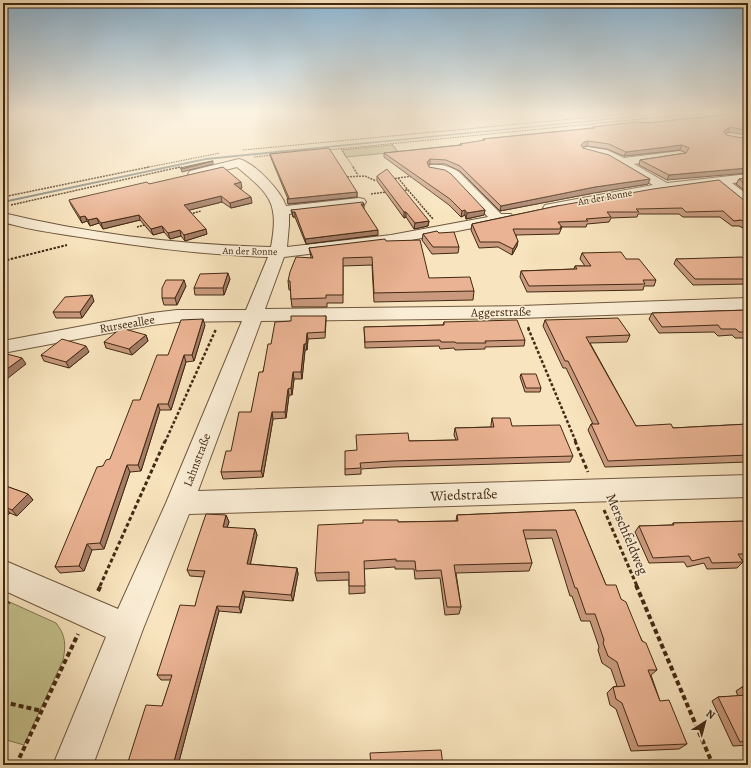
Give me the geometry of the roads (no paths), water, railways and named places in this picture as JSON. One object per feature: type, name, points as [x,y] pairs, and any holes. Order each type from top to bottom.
[{"type":"street","name":"An der Ronne","points":[[587,150],[603,152],[665,188]]},
{"type":"street","points":[[622,162],[680,154]]},
{"type":"street","name":"Lahnstraße","points":[[73,765],[126,629],[180,503],[278,252],[282,220],[276,197],[242,157],[185,171]]},
{"type":"street","points":[[434,168],[449,171],[455,175],[498,219]]},
{"type":"street","name":"An der Ronne","points":[[534,211],[615,195],[720,180],[748,178]]},
{"type":"street","points":[[720,180],[748,202]]},
{"type":"street","points":[[280,211],[359,202]]},
{"type":"street","name":"An der Ronne","points":[[6,211],[22,223],[98,236],[192,249],[278,252],[390,240],[520,214]]},
{"type":"street","name":"Aggerstraße","points":[[253,315],[522,312],[748,304]]},
{"type":"street","name":"Rurseeallee","points":[[3,347],[152,319],[177,316],[253,315]]},
{"type":"street","name":"Wiedstraße","points":[[180,503],[748,486]]},
{"type":"street","points":[[3,575],[126,629]]},
{"type":"waterway","points":[[3,202],[206,159],[319,148]]}]
